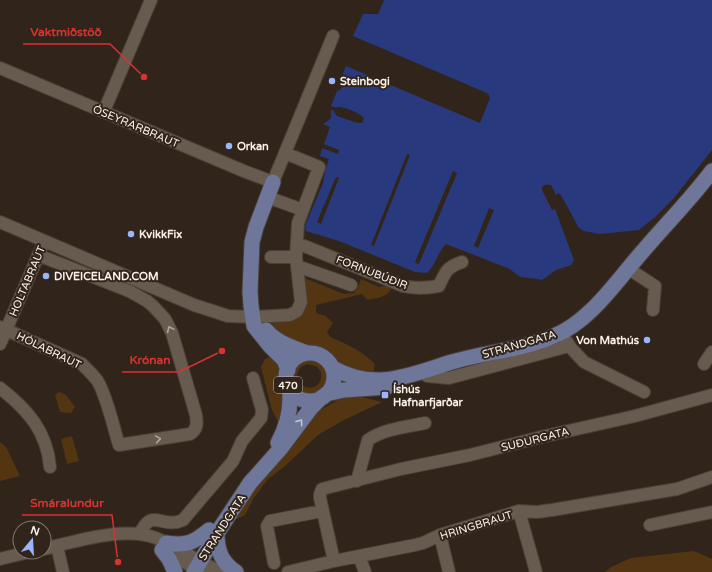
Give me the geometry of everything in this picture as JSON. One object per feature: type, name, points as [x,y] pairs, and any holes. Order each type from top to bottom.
[{"type":"main road","name":"STRANDGATA","points":[[565,339],[570,328],[587,314],[616,283],[712,171]]},
{"type":"main road","name":"470","points":[[273,182],[256,227],[251,253],[250,292],[254,326],[270,346],[284,360],[288,370]]},
{"type":"main road","name":"STRANDGATA","points":[[194,567],[213,531],[218,514],[227,503],[250,483],[281,448],[311,408],[324,396],[344,390],[389,387],[427,376],[435,372],[565,339],[603,308],[622,289],[635,272],[712,185]]},
{"type":"main road","points":[[253,317],[261,323],[268,333],[278,340],[293,348],[307,353],[320,355],[330,362],[333,368]]},
{"type":"main road","name":"STRANDGATA","points":[[333,368],[353,377],[392,380],[419,373],[454,361],[530,344],[565,339]]},
{"type":"main road","name":"470","points":[[307,353],[295,358],[290,364],[287,376],[289,387],[300,398],[315,400],[324,396],[331,389],[334,382],[333,368]]},
{"type":"main road","name":"STRANDGATA","points":[[267,463],[286,425],[290,402],[289,387]]},
{"type":"main road","points":[[175,572],[164,547],[189,544],[213,531],[222,560],[229,568],[236,572]]},
{"type":"street","points":[[104,111],[151,0]]},
{"type":"street","points":[[273,182],[333,36]]},
{"type":"street","name":"ÓSEYRARBRAUT","points":[[0,68],[273,182]]},
{"type":"street","points":[[0,222],[194,305],[228,316],[253,317],[290,315],[297,311],[301,302],[296,262],[298,223],[319,167],[285,153]]},
{"type":"street","points":[[267,197],[303,210]]},
{"type":"street","name":"HOLTABRAUT","points":[[0,344],[3,328],[45,240]]},
{"type":"street","name":"FORNUBÚÐIR","points":[[297,243],[403,286],[414,288],[425,289],[439,286],[445,273],[452,265],[462,262]]},
{"type":"street","name":"HÓLABRAUT","points":[[3,328],[82,364],[88,370],[97,380],[103,393],[119,446],[190,434],[196,429],[196,415],[172,333],[165,319],[147,301],[118,286],[38,255]]},
{"type":"street","name":"FORNUBÚÐIR","points":[[271,257],[296,262],[351,285]]},
{"type":"street","points":[[635,272],[655,286],[653,310]]},
{"type":"street","points":[[565,339],[584,362],[644,392]]},
{"type":"street","points":[[704,364],[712,352]]},
{"type":"street","points":[[142,534],[144,524],[149,521],[155,520],[170,524],[183,520],[233,461],[242,441],[261,418],[262,410],[253,378]]},
{"type":"street","points":[[0,388],[19,404],[37,426],[47,446],[50,467]]},
{"type":"street","name":"SUÐURGATA","points":[[334,561],[322,510],[320,494],[322,489],[401,469],[470,455],[635,416],[712,395]]},
{"type":"street","points":[[357,480],[368,440],[375,435],[386,431],[425,423]]},
{"type":"street","name":"HRINGBRAUT","points":[[288,572],[423,543],[440,534],[520,512],[552,510],[677,489],[712,477]]},
{"type":"street","points":[[274,563],[267,526],[268,523],[270,521],[322,510]]},
{"type":"street","points":[[520,512],[536,572]]},
{"type":"street","points":[[650,525],[712,512]]},
{"type":"street","points":[[52,547],[118,533],[142,534],[194,567],[221,572]]},
{"type":"street","points":[[440,534],[449,572]]},
{"type":"street","points":[[57,546],[63,572]]},
{"type":"street","points":[[0,559],[12,556]]},
{"type":"street","points":[[359,556],[365,572]]},
{"type":"shaded area","points":[[302,277],[344,294],[354,293],[361,279],[379,287],[389,286],[391,288],[388,293],[375,299],[368,300],[362,294],[316,305],[316,313],[326,316],[333,323],[327,332],[330,337],[354,348],[370,359],[375,364],[373,373],[362,373],[336,365],[332,359],[320,350],[294,345],[269,324],[290,320]]},
{"type":"shaded area","points":[[273,356],[282,367],[288,391],[276,431],[278,422],[272,410],[261,367],[265,359]]},
{"type":"shaded area","points":[[304,357],[310,357],[320,361],[327,368],[329,373],[327,384],[321,391],[312,396],[304,396],[297,392],[292,386],[290,379],[290,371],[295,363]],"holes":[[[307,364],[316,366],[321,372],[321,380],[318,385],[308,388],[299,383],[297,378],[299,369]]]},
{"type":"shaded area","points":[[59,392],[66,395],[75,407],[71,413],[60,412],[55,395]]},
{"type":"shaded area","points":[[354,395],[382,402],[342,421],[318,435],[285,466],[268,479],[253,499],[245,515],[229,523],[315,413],[345,396]]},
{"type":"shaded area","points":[[72,436],[79,461],[67,464],[61,439]]},
{"type":"shaded area","points":[[0,442],[6,447],[20,476],[0,481]]},
{"type":"shaded area","points":[[694,551],[712,559],[712,572],[605,572],[611,567],[631,558]]},
{"type":"water","points":[[384,0],[712,0],[712,150],[674,198],[655,217],[639,230],[600,234],[584,231],[579,228],[559,193],[556,195],[551,185],[546,184],[543,186],[542,190],[552,210],[555,209],[574,260],[571,265],[556,270],[542,280],[519,276],[510,269],[446,244],[427,273],[415,272],[339,241],[306,231],[305,226],[323,183],[329,159],[320,156],[322,148],[338,154],[339,150],[324,144],[330,127],[323,124],[331,118],[331,110],[333,110],[337,116],[358,123],[362,123],[364,118],[360,114],[350,110],[331,106],[337,91],[340,90],[345,84],[343,73],[346,66],[480,123],[490,98],[487,93],[353,36],[363,14],[378,14]]},
{"type":"pier","points":[[407,154],[410,155],[374,246],[371,245]]},
{"type":"pier","points":[[453,171],[457,173],[418,264],[415,262]]},
{"type":"pier","points":[[336,177],[339,178],[321,224],[317,222]]},
{"type":"pier","points":[[489,208],[494,210],[478,248],[474,246]]},
{"type":"place","name":"Vaktmiðstöð","points":[[144,77]]},
{"type":"place","name":"Steinbogi","points":[[332,81]]},
{"type":"place","name":"Orkan","points":[[229,146]]},
{"type":"place","name":"KvikkFix","points":[[131,234]]},
{"type":"place","name":"DIVEICELAND.COM","points":[[46,276]]},
{"type":"place","name":"Von Mathús","points":[[647,340]]},
{"type":"place","name":"Krónan","points":[[222,351]]},
{"type":"place","name":"Íshús Hafnarfjarðar","points":[[385,395]]},
{"type":"place","name":"Smáralundur","points":[[118,562]]}]
